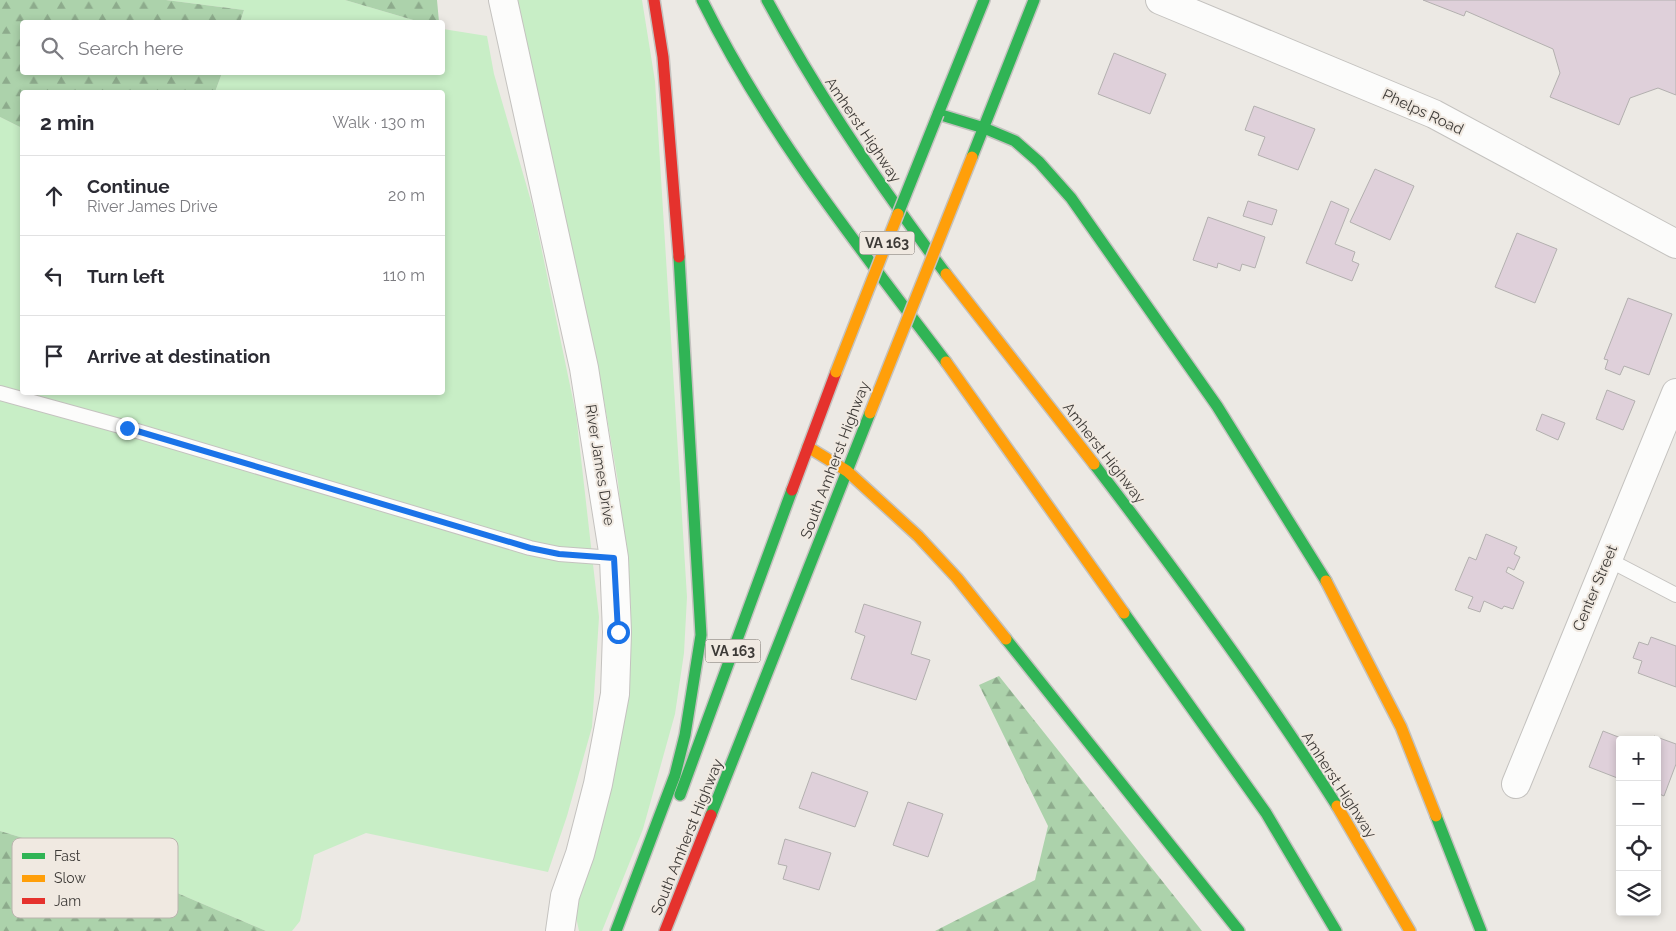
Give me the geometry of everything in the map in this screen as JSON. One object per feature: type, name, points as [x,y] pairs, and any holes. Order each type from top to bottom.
[{"type":"main road","points":[[616,931],[675,775],[685,735],[701,635],[684,322],[663,57],[654,0]]},
{"type":"main road","points":[[702,0],[729,56],[811,184],[952,369],[1266,813],[1336,931]]},
{"type":"main road","name":"Amherst Highway","points":[[767,0],[794,53],[859,153],[920,238],[1145,531],[1250,677],[1350,826],[1410,931]]},
{"type":"main road","name":"South Amherst Highway","points":[[675,810],[836,372],[984,0]]},
{"type":"main road","name":"South Amherst Highway","points":[[665,931],[1034,0]]},
{"type":"main road","points":[[938,114],[984,128],[1015,141],[1039,162],[1071,198],[1217,406],[1318,567],[1401,727],[1481,931]]},
{"type":"main road","points":[[808,447],[848,472],[918,536],[957,578],[1240,931]]},
{"type":"street","name":"River James Drive","points":[[503,0],[584,368],[614,558],[618,632],[615,694],[598,784],[580,854],[565,896],[560,931]]},
{"type":"street","name":"Phelps Road","points":[[1160,0],[1434,114],[1676,244]]},
{"type":"street","name":"Center Street","points":[[1516,784],[1676,393]]},
{"type":"lane","points":[[0,393],[127,428],[530,548],[559,554],[614,558]]},
{"type":"lane","points":[[1608,559],[1676,596]]},
{"type":"green space","points":[[0,0],[166,0],[244,10],[241,20],[20,20],[20,75],[221,75],[216,90],[20,90],[20,127],[0,117]]},
{"type":"green space","points":[[166,0],[345,0],[413,20],[241,20],[244,10]]},
{"type":"green space","points":[[345,0],[437,0],[439,20],[413,20]]},
{"type":"green space","points":[[514,0],[642,0],[655,81],[687,597],[684,653],[675,714],[643,829],[602,931],[579,931],[576,917],[578,899],[606,804],[624,723],[630,666],[631,606],[618,482],[605,406]]},
{"type":"green space","points":[[445,29],[487,36],[494,74],[533,208],[576,414],[599,617],[592,727],[567,816],[548,872],[366,833],[314,855],[300,921],[292,931],[266,931],[178,893],[178,838],[23,838],[0,831],[0,117],[20,127],[20,395],[445,395],[445,90],[216,90],[221,75],[445,75]]},
{"type":"green space","points":[[999,676],[1202,931],[935,931],[1035,880],[1048,826],[979,685]]},
{"type":"green space","points":[[0,831],[23,838],[12,838],[12,918],[178,918],[178,893],[266,931],[0,931]]},
{"type":"building","points":[[1423,0],[1676,0],[1676,95],[1658,88],[1630,98],[1619,125],[1550,97],[1560,73],[1553,49],[1466,11],[1464,16]]},
{"type":"building","points":[[1114,53],[1166,74],[1150,114],[1098,94]]},
{"type":"building","points":[[1254,106],[1315,129],[1298,170],[1258,155],[1265,137],[1245,130]]},
{"type":"building","points":[[1375,169],[1414,186],[1390,240],[1350,222]]},
{"type":"building","points":[[1248,201],[1277,210],[1272,225],[1243,216]]},
{"type":"building","points":[[1331,201],[1349,209],[1335,244],[1355,252],[1352,261],[1359,264],[1352,281],[1306,263]]},
{"type":"building","points":[[1208,217],[1265,237],[1255,268],[1242,264],[1240,271],[1218,263],[1217,268],[1193,260]]},
{"type":"building","points":[[1517,233],[1557,249],[1535,303],[1495,287]]},
{"type":"building","points":[[1628,298],[1672,314],[1649,375],[1624,366],[1620,375],[1605,369],[1608,360],[1604,359]]},
{"type":"building","points":[[1607,390],[1635,401],[1623,430],[1596,419]]},
{"type":"building","points":[[1542,414],[1565,423],[1558,440],[1536,430]]},
{"type":"building","points":[[1486,534],[1517,547],[1514,554],[1520,557],[1514,570],[1508,567],[1506,572],[1524,582],[1513,609],[1504,606],[1502,609],[1484,601],[1480,612],[1468,608],[1473,597],[1455,590],[1469,557],[1476,560]]},
{"type":"building","points":[[864,604],[921,622],[911,654],[930,660],[916,700],[851,679],[865,636],[855,632]]},
{"type":"building","points":[[1651,637],[1676,646],[1676,687],[1638,673],[1642,661],[1633,658],[1639,642],[1648,645]]},
{"type":"building","points":[[1603,731],[1616,736],[1616,777],[1589,767]]},
{"type":"building","points":[[1661,739],[1676,744],[1676,764],[1664,796],[1661,795]]},
{"type":"building","points":[[812,772],[868,792],[855,827],[799,808]]},
{"type":"building","points":[[908,802],[943,814],[928,857],[893,845]]},
{"type":"building","points":[[785,839],[831,853],[819,890],[783,879],[787,866],[778,864]]},
{"type":"traffic: fast","points":[[702,0],[755,96],[815,187],[946,362]]},
{"type":"traffic: fast","points":[[767,0],[851,140],[946,274]]},
{"type":"traffic: fast","points":[[938,114],[984,0]]},
{"type":"traffic: fast","points":[[972,157],[1034,0]]},
{"type":"traffic: fast","points":[[938,114],[984,128],[1015,141],[1039,162],[1071,198],[1217,406],[1326,581]]},
{"type":"traffic: fast","points":[[898,214],[938,114]]},
{"type":"traffic: fast","points":[[616,931],[675,775],[685,735],[701,635],[679,257]]},
{"type":"traffic: fast","points":[[711,815],[870,413]]},
{"type":"traffic: fast","points":[[1094,464],[1219,632],[1309,762],[1337,806]]},
{"type":"traffic: fast","points":[[680,795],[792,490]]},
{"type":"traffic: fast","points":[[1124,613],[1266,813],[1336,931]]},
{"type":"traffic: fast","points":[[1006,639],[1239,931]]},
{"type":"traffic: fast","points":[[1436,816],[1481,931]]},
{"type":"traffic: slow","points":[[870,413],[972,157]]},
{"type":"traffic: slow","points":[[836,372],[898,214]]},
{"type":"traffic: slow","points":[[946,274],[1094,464]]},
{"type":"traffic: slow","points":[[946,362],[1124,613]]},
{"type":"traffic: slow","points":[[808,447],[847,471],[918,536],[957,578],[1006,639]]},
{"type":"traffic: slow","points":[[1326,581],[1401,727],[1436,816]]},
{"type":"traffic: slow","points":[[1337,806],[1410,931]]},
{"type":"traffic: jam","points":[[654,0],[663,57],[679,257]]},
{"type":"traffic: jam","points":[[792,490],[836,372]]},
{"type":"traffic: jam","points":[[665,931],[711,815]]},
{"type":"route","points":[[127,428],[530,548],[559,554],[614,558],[618,632]]}]
